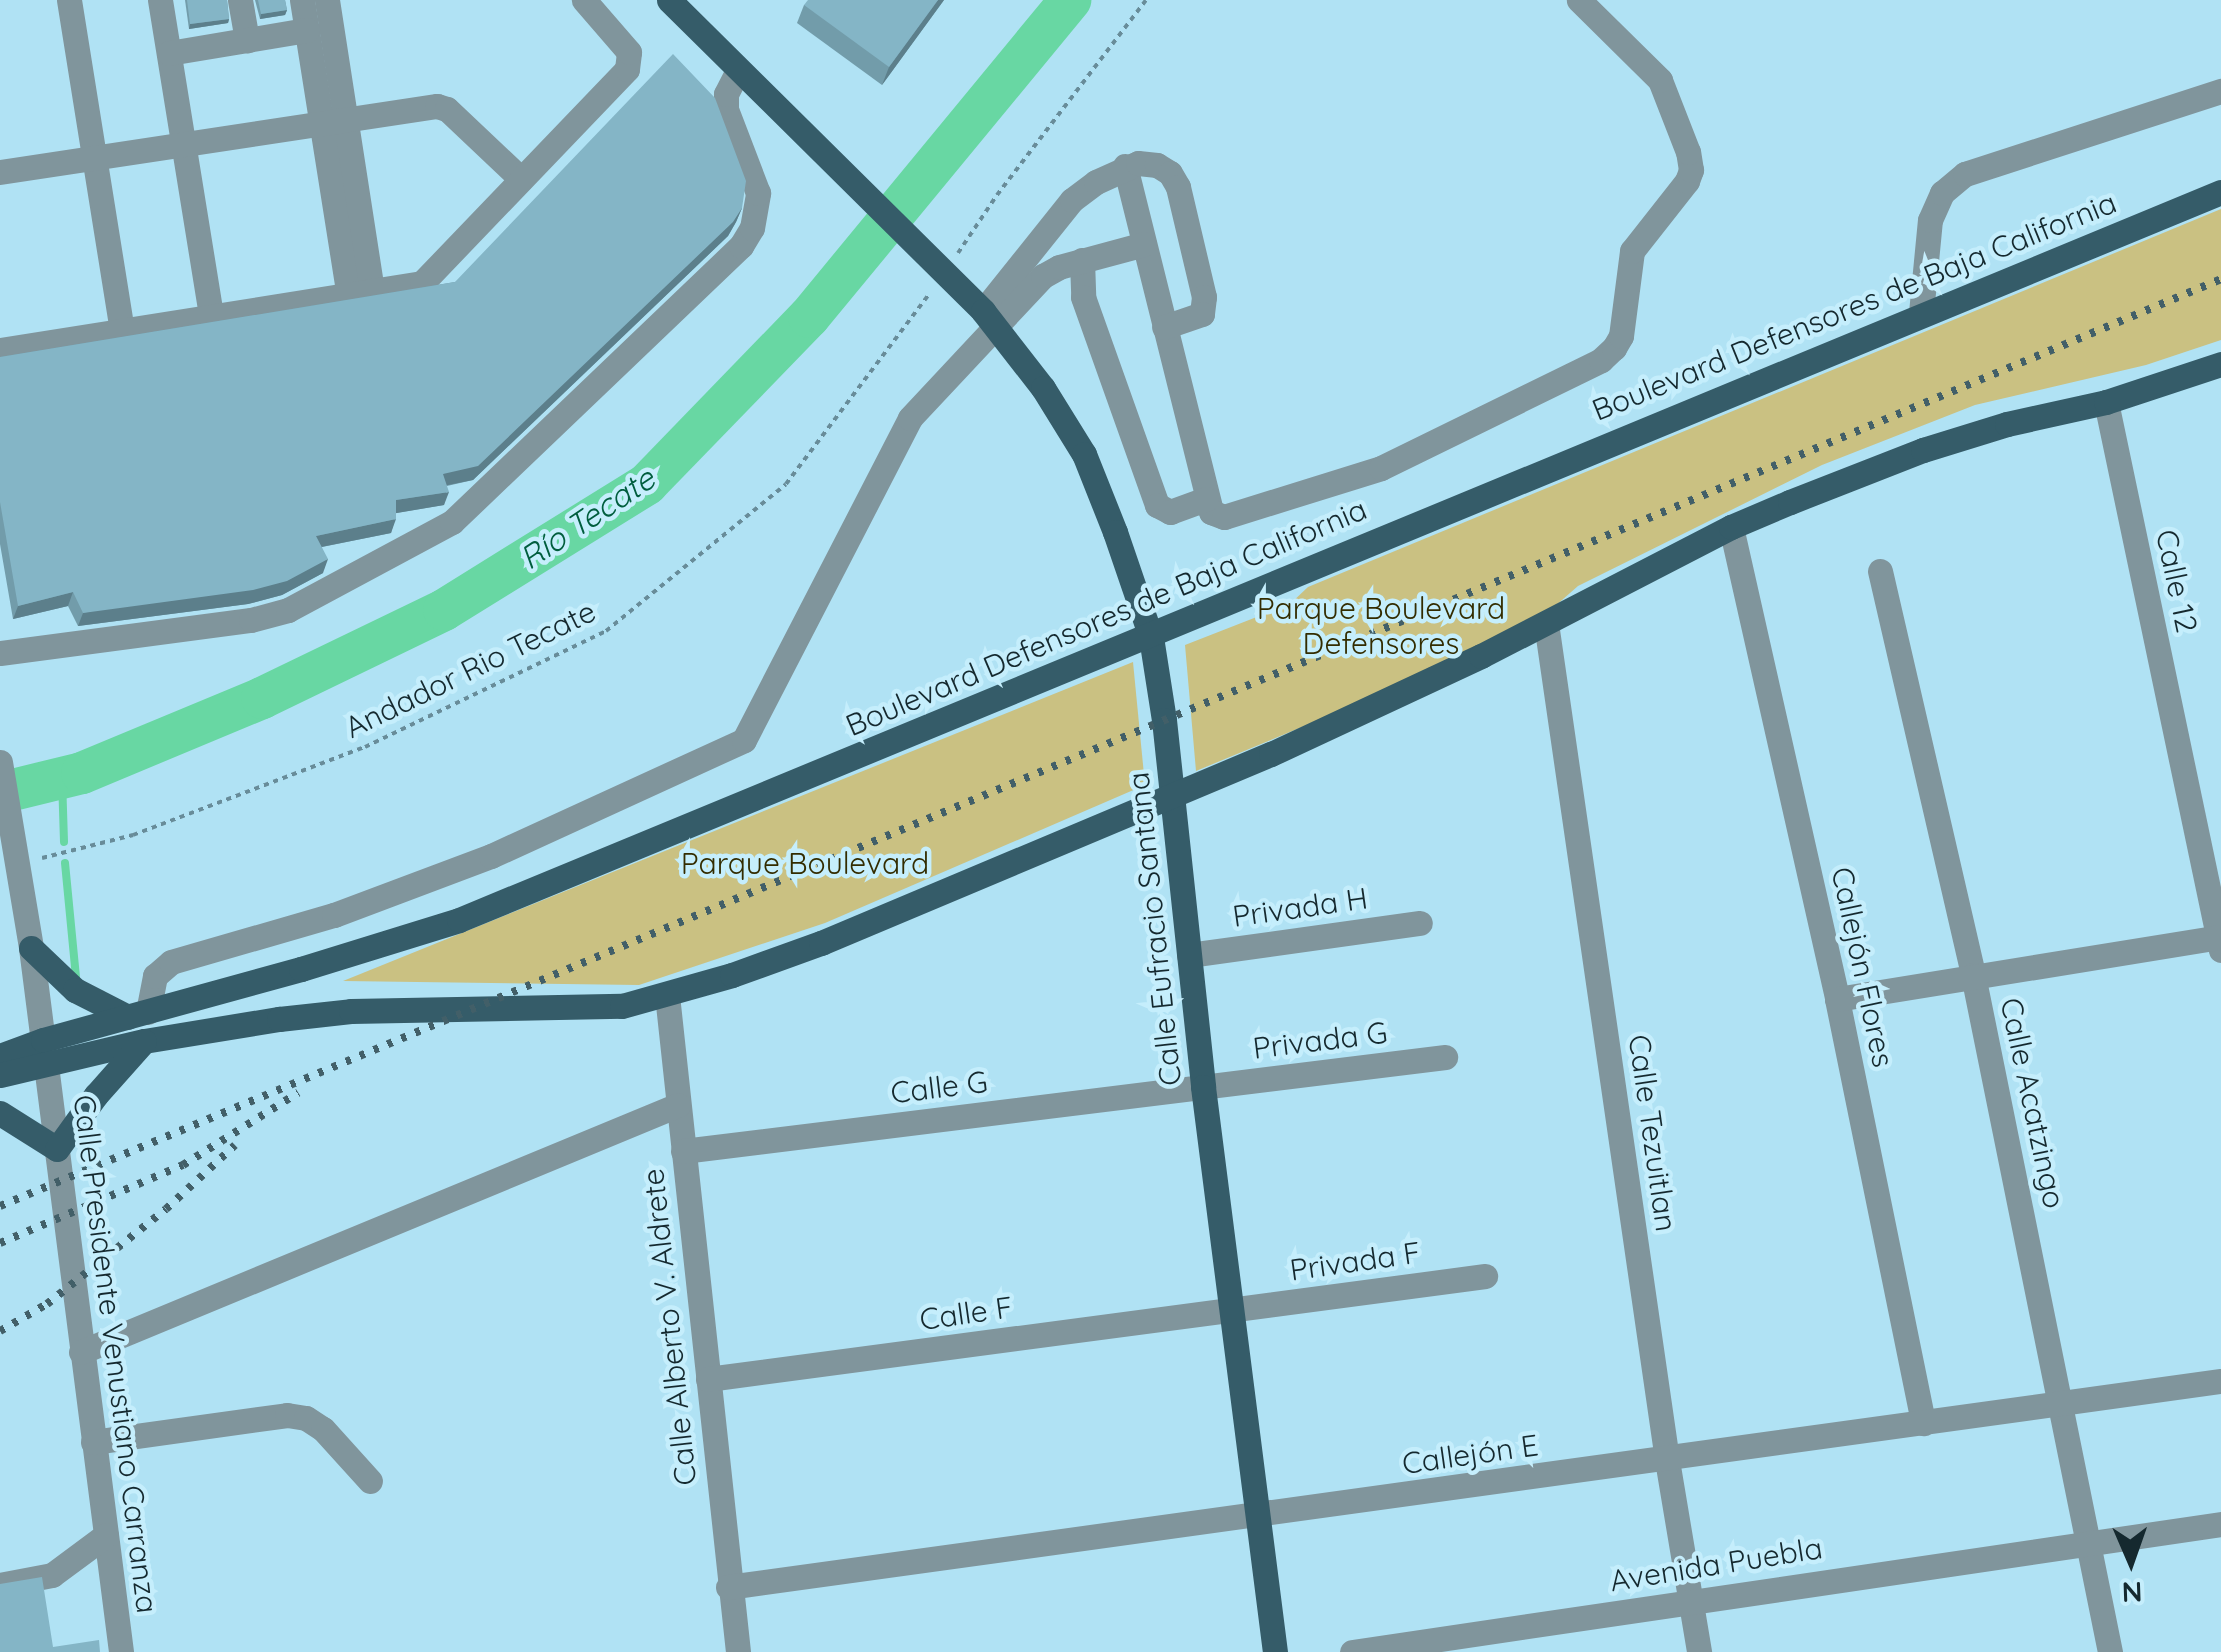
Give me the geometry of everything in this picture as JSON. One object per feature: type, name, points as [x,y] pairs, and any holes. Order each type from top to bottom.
[{"type":"main road","points":[[649,0],[690,24]]},
{"type":"main road","points":[[669,0],[690,24]]},
{"type":"main road","name":"Calle Eufracio Santana","points":[[690,24],[988,318],[1043,388],[1084,454],[1151,637],[1274,1652]]},
{"type":"main road","name":"Boulevard Defensores de Baja California","points":[[0,1075],[45,1051],[138,1014],[459,920],[2221,192]]},
{"type":"main road","name":"Boulevard Defensores de Baja California","points":[[0,1056],[144,1041],[351,1011],[578,1009],[667,996],[821,943],[1173,798],[1546,623],[1730,527],[1923,450],[2106,402],[2221,364]]},
{"type":"main road","points":[[31,948],[75,990],[138,1014]]},
{"type":"main road","points":[[0,1114],[57,1149],[96,1095],[144,1041]]},
{"type":"street","points":[[69,0],[122,331]]},
{"type":"street","points":[[160,0],[211,316]]},
{"type":"street","points":[[240,0],[247,40]]},
{"type":"street","points":[[302,0],[334,122]]},
{"type":"street","points":[[327,0],[334,122],[360,294]]},
{"type":"street","points":[[0,350],[360,294],[428,278],[630,63],[630,52],[584,0]]},
{"type":"street","points":[[1125,166],[1211,512],[1224,517],[1381,468],[1601,360],[1614,348],[1621,336],[1632,251],[1687,182],[1691,170],[1672,102],[1660,80],[1579,0]]},
{"type":"street","points":[[169,53],[307,30]]},
{"type":"street","points":[[0,653],[252,620],[288,610],[452,522],[727,260],[752,228],[758,194],[726,110],[726,94],[738,70]]},
{"type":"street","points":[[1921,313],[1930,220],[1942,192],[1965,174],[2221,91]]},
{"type":"street","points":[[0,172],[442,106],[520,179]]},
{"type":"street","points":[[138,1014],[150,985],[171,962],[334,914],[491,856],[744,740],[893,444],[910,418],[1072,200],[1125,166],[1157,165],[1170,173],[1178,187],[1205,308],[1194,318],[1164,327]]},
{"type":"street","points":[[988,318],[1044,276],[1082,260],[1144,244]]},
{"type":"street","points":[[1082,260],[1083,296],[1157,505],[1170,512],[1206,499]]},
{"type":"street","name":"Calle 12","points":[[2106,402],[2220,942]]},
{"type":"street","name":"Callejón Flores","points":[[1730,527],[1837,999],[1923,1423]]},
{"type":"street","name":"Calle Acatzingo","points":[[1880,571],[1973,975],[2110,1652]]},
{"type":"street","name":"Calle Tezuitlan","points":[[1546,623],[1666,1460],[1699,1652]]},
{"type":"street","name":"Calle Presidente Venustiano Carranza","points":[[0,762],[20,864],[121,1652]]},
{"type":"street","name":"Privada H","points":[[1189,955],[1420,923]]},
{"type":"street","points":[[1837,999],[1973,975],[2220,942]]},
{"type":"street","name":"Calle Alberto V. Aldrete","points":[[667,996],[738,1652]]},
{"type":"street","name":"Privada G","points":[[1203,1087],[1445,1057]]},
{"type":"street","name":"Calle G","points":[[683,1151],[1203,1087]]},
{"type":"street","points":[[81,1352],[678,1105]]},
{"type":"street","name":"Privada F","points":[[1233,1310],[1485,1276]]},
{"type":"street","name":"Calle F","points":[[708,1379],[1233,1310]]},
{"type":"street","name":"Callejón E","points":[[728,1587],[1258,1517],[2221,1381]]},
{"type":"street","points":[[93,1442],[287,1415],[306,1418],[324,1430],[370,1480]]},
{"type":"street","name":"Avenida Puebla","points":[[1352,1652],[1406,1648],[1692,1600],[2221,1524]]},
{"type":"street","points":[[0,1585],[52,1575],[106,1535]]},
{"type":"path","name":"Andador Rio Tecate","points":[[20,864],[133,835],[365,748],[606,631],[786,484],[938,267],[1146,0]]},
{"type":"green space","name":"Parque Boulevard Defensores","points":[[2221,209],[2221,340],[2146,365],[1975,405],[1822,465],[1578,586],[1521,636],[1196,771],[1185,645],[1290,604],[1308,587]]},
{"type":"green space","name":"Parque Boulevard","points":[[1133,662],[1145,785],[825,923],[639,985],[343,981]]},
{"type":"building","points":[[187,0],[227,0],[229,19],[190,24]]},
{"type":"building","points":[[258,0],[285,0],[287,10],[261,14]]},
{"type":"building","points":[[808,0],[938,0],[889,67],[804,5]]},
{"type":"building","points":[[673,54],[715,98],[746,181],[742,208],[733,222],[478,466],[443,474],[449,492],[396,500],[396,519],[316,536],[328,559],[287,581],[253,590],[83,613],[73,592],[18,606],[0,502],[0,357],[455,282]]},
{"type":"building","points":[[42,1577],[53,1647],[99,1640],[100,1652],[0,1652],[0,1584]]},
{"type":"waterway","name":"Río Tecate","points":[[0,793],[82,773],[262,698],[444,610],[647,484],[809,317],[1070,0]]},
{"type":"waterway","points":[[62,778],[64,842]]},
{"type":"waterway","points":[[65,863],[76,977]]},
{"type":"railway","points":[[0,1206],[2221,279]]},
{"type":"railway","points":[[0,1243],[183,1165],[298,1093]]},
{"type":"railway","points":[[0,1331],[47,1304],[166,1209],[235,1145]]}]
